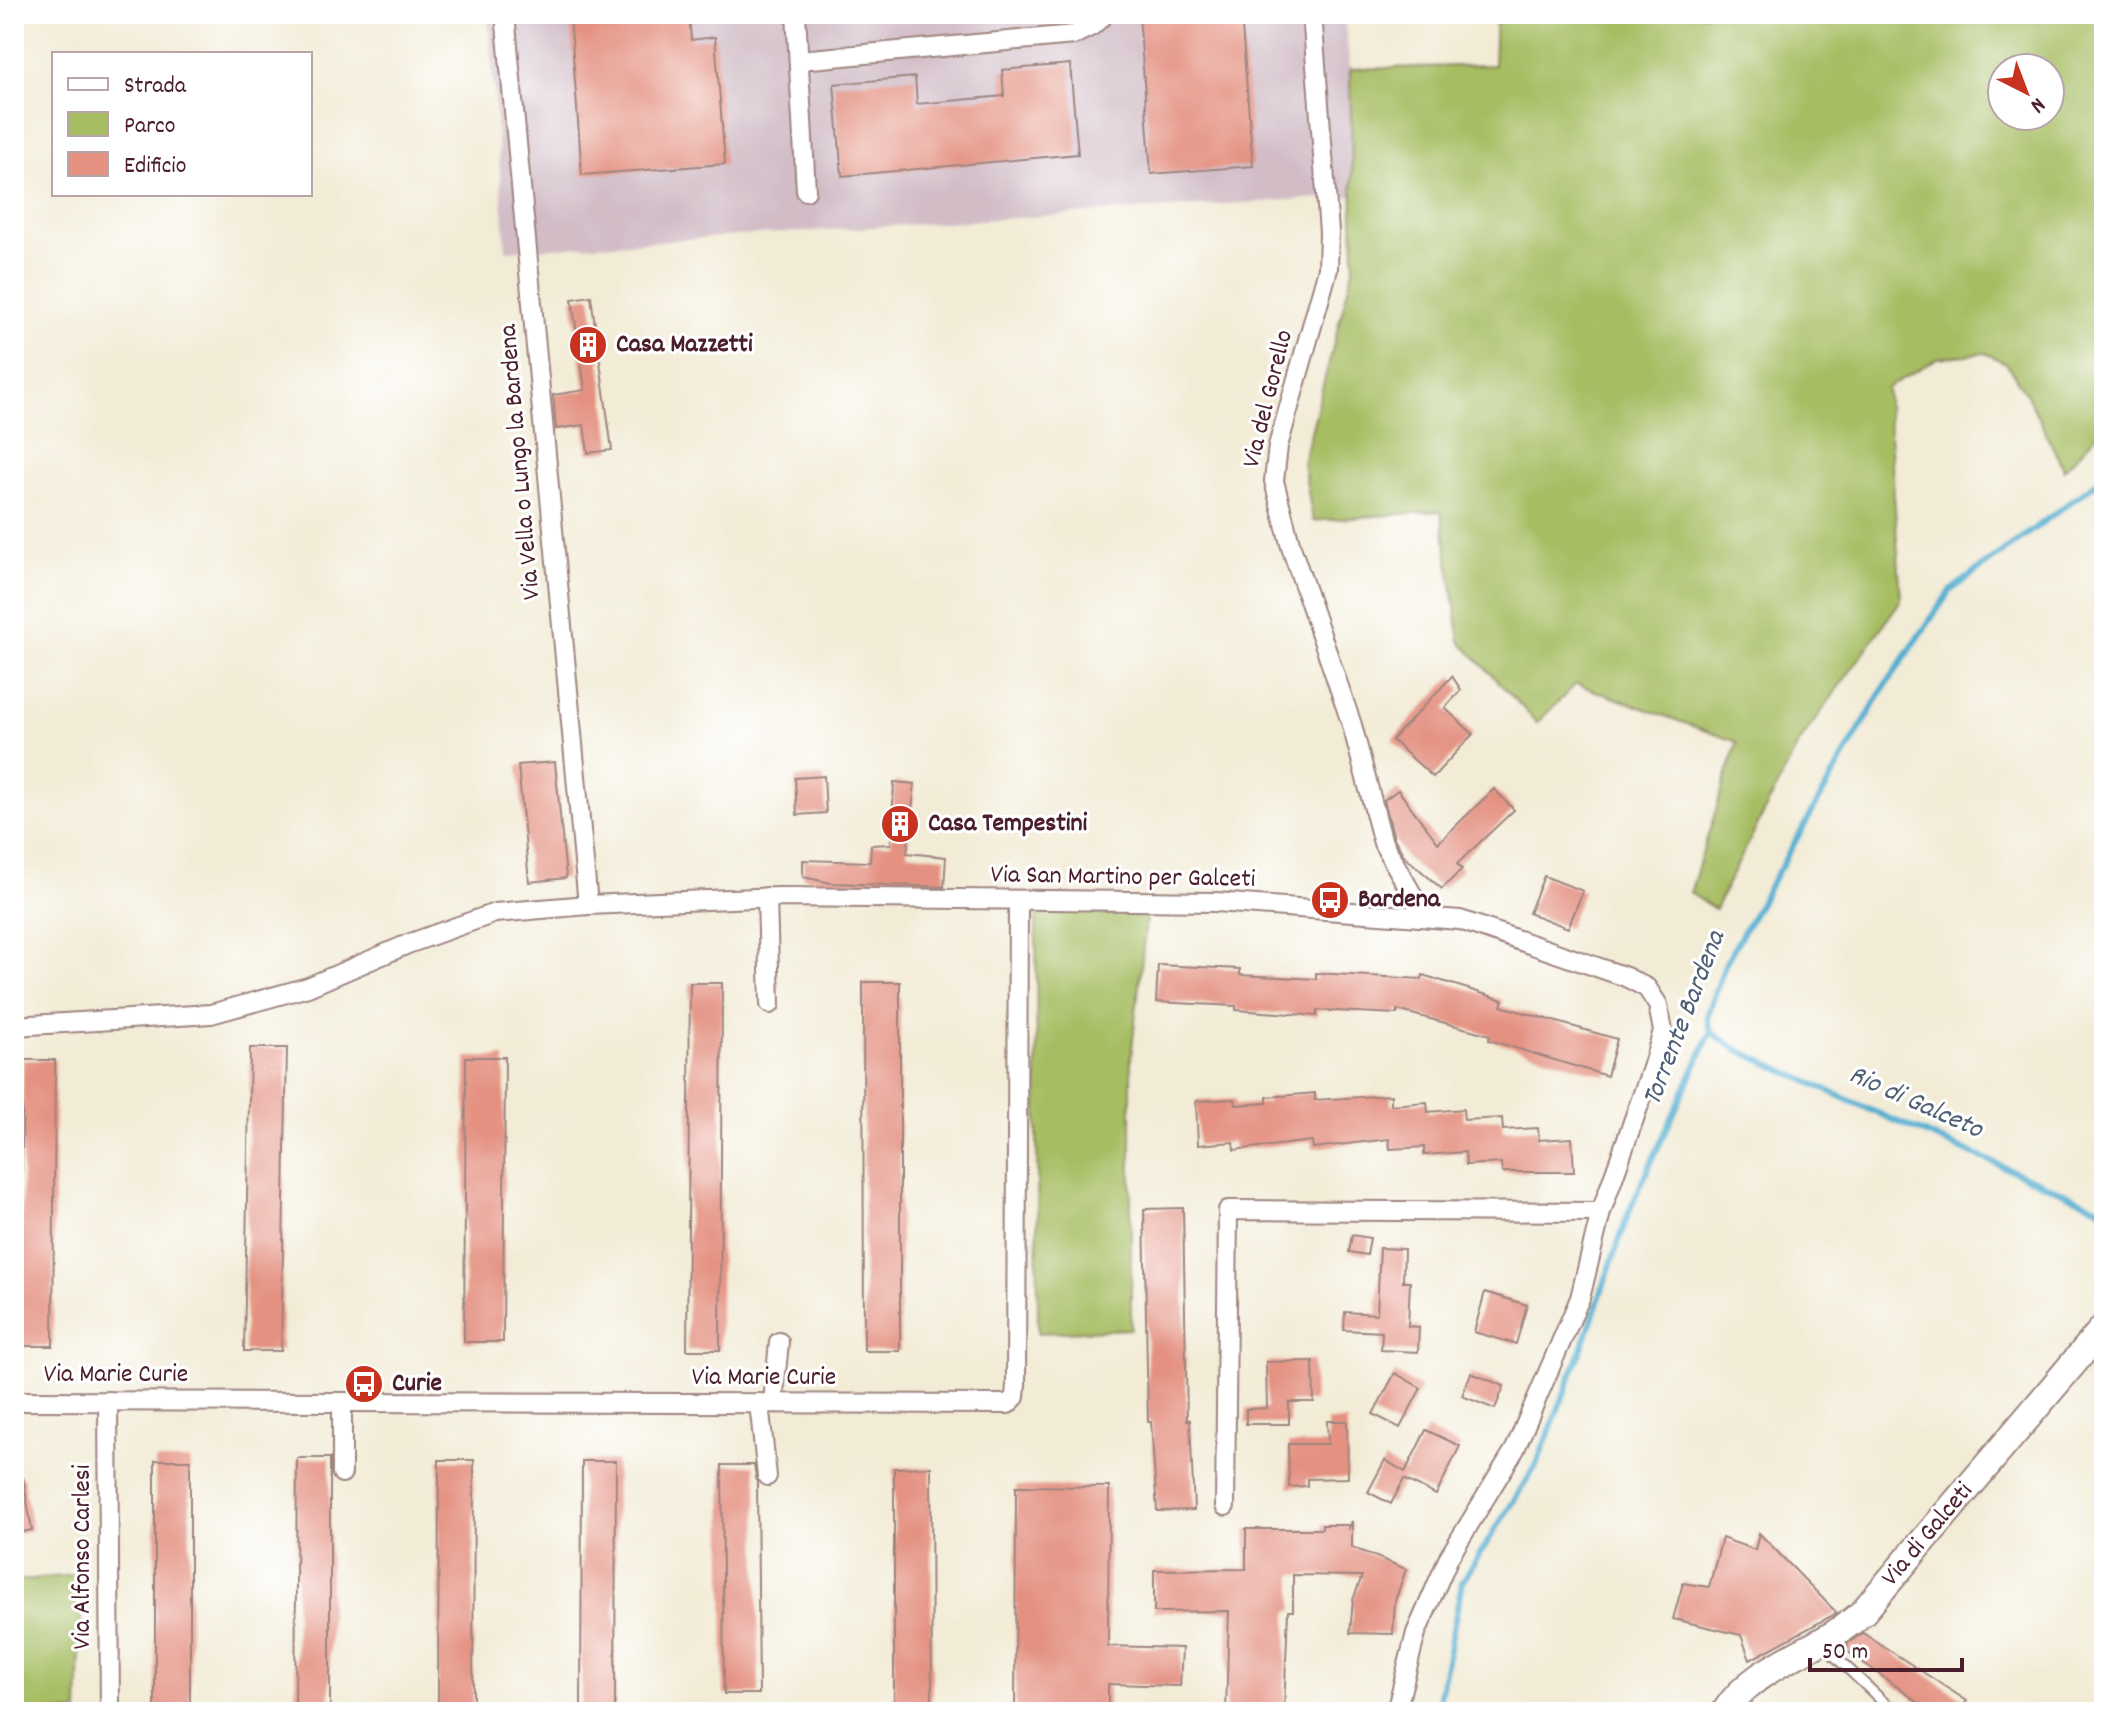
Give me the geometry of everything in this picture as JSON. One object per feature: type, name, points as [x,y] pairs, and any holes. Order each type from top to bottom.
[{"type":"street","name":"Via Vella o Lungo la Bardena","points":[[505,14],[588,905]]},
{"type":"street","points":[[796,14],[806,191]]},
{"type":"street","points":[[800,60],[1074,35],[1092,26],[1105,14]]},
{"type":"street","name":"Via del Gorello","points":[[1312,14],[1329,232],[1328,269],[1278,446],[1274,481],[1291,547],[1352,725],[1383,843],[1417,903],[1420,917]]},
{"type":"street","name":"Via San Martino per Galceti","points":[[14,1026],[211,1014],[308,987],[408,944],[495,913],[588,905],[767,897],[1216,902],[1460,920],[1563,954],[1647,988],[1658,1005],[1663,1031],[1601,1212],[1580,1298],[1515,1449],[1449,1557],[1416,1633],[1396,1712]]},
{"type":"street","points":[[767,897],[770,1004]]},
{"type":"street","name":"Via Marie Curie","points":[[14,1401],[1008,1404],[1015,1397],[1018,902]]},
{"type":"street","points":[[1225,1506],[1228,1210],[1601,1212]]},
{"type":"street","name":"Via di Galceti","points":[[1725,1712],[1735,1696],[1762,1674],[1822,1644],[1863,1612],[2104,1327]]},
{"type":"street","points":[[767,1476],[766,1403],[779,1342]]},
{"type":"street","name":"Via Alfonso Carlesi","points":[[108,1401],[110,1712]]},
{"type":"street","points":[[342,1403],[342,1473]]},
{"type":"lane","points":[[1822,1644],[1894,1712]]},
{"type":"shaded area","points":[[488,14],[1344,14],[1350,69],[1353,196],[506,251]]},
{"type":"green space","points":[[1496,14],[2104,14],[2104,427],[2064,470],[2027,395],[2006,363],[1985,353],[1938,358],[1887,388],[1901,600],[1799,743],[1715,909],[1690,893],[1737,742],[1576,684],[1537,723],[1460,641],[1441,511],[1313,521],[1303,463],[1354,265],[1350,69],[1494,65]]},
{"type":"green space","points":[[1036,911],[1147,912],[1131,1058],[1131,1329],[1038,1333]]},
{"type":"green space","points":[[82,1574],[78,1712],[14,1712],[14,1581]]},
{"type":"building","points":[[570,14],[689,14],[691,40],[715,37],[725,164],[582,175]]},
{"type":"building","points":[[1139,14],[1241,14],[1253,166],[1151,174]]},
{"type":"building","points":[[1070,64],[1078,154],[842,176],[834,84],[915,77],[917,104],[1004,96],[1002,70]]},
{"type":"building","name":"Casa Mazzetti","points":[[591,296],[612,450],[588,453],[584,425],[556,429],[553,395],[585,390],[572,299]]},
{"type":"building","points":[[1452,676],[1461,690],[1445,708],[1473,734],[1433,777],[1392,740]]},
{"type":"building","points":[[555,762],[566,878],[529,882],[518,765]]},
{"type":"building","points":[[824,776],[826,813],[797,815],[795,778]]},
{"type":"building","name":"Casa Tempestini","points":[[894,782],[915,784],[907,853],[946,857],[944,887],[831,883],[803,877],[803,860],[870,862],[871,845],[891,844]]},
{"type":"building","points":[[1494,789],[1514,810],[1457,864],[1462,869],[1442,889],[1404,856],[1394,838],[1384,800],[1398,790],[1438,843]]},
{"type":"building","points":[[1544,876],[1583,891],[1568,928],[1529,913]]},
{"type":"building","points":[[1158,965],[1240,969],[1240,975],[1316,979],[1316,973],[1422,979],[1423,975],[1503,1000],[1501,1006],[1617,1039],[1607,1076],[1489,1040],[1490,1035],[1397,1010],[1397,1014],[1317,1010],[1317,1016],[1236,1010],[1236,1006],[1156,1002]]},
{"type":"building","points":[[863,982],[900,982],[900,1351],[864,1351]]},
{"type":"building","points":[[690,983],[722,983],[720,1350],[687,1350]]},
{"type":"building","points":[[250,1048],[287,1048],[281,1351],[244,1351]]},
{"type":"building","points":[[466,1057],[505,1057],[503,1342],[464,1342]]},
{"type":"building","points":[[23,1060],[55,1060],[53,1346],[20,1346]]},
{"type":"building","points":[[1315,1093],[1315,1100],[1391,1095],[1391,1105],[1427,1102],[1428,1112],[1463,1109],[1464,1120],[1502,1118],[1503,1130],[1538,1128],[1539,1140],[1572,1138],[1574,1172],[1502,1172],[1501,1163],[1466,1165],[1465,1152],[1424,1155],[1424,1147],[1390,1149],[1389,1139],[1313,1148],[1312,1141],[1234,1150],[1233,1142],[1198,1145],[1196,1101],[1235,1099],[1236,1105],[1267,1103],[1267,1097]]},
{"type":"building","points":[[1183,1208],[1187,1420],[1190,1420],[1194,1510],[1157,1511],[1151,1422],[1148,1422],[1144,1209]]},
{"type":"building","points":[[1352,1235],[1370,1238],[1367,1255],[1349,1252]]},
{"type":"building","points":[[1380,1248],[1404,1249],[1403,1282],[1410,1282],[1408,1326],[1419,1327],[1418,1352],[1381,1350],[1382,1332],[1344,1330],[1345,1312],[1377,1314]]},
{"type":"building","points":[[1485,1292],[1527,1305],[1516,1344],[1474,1332]]},
{"type":"building","points":[[1313,1361],[1314,1402],[1289,1402],[1289,1424],[1246,1424],[1246,1409],[1267,1408],[1266,1362]]},
{"type":"building","points":[[1395,1373],[1421,1388],[1400,1428],[1373,1414]]},
{"type":"building","points":[[1471,1373],[1504,1386],[1495,1409],[1462,1396]]},
{"type":"building","points":[[1327,1421],[1347,1421],[1348,1478],[1307,1479],[1307,1486],[1289,1487],[1288,1444],[1328,1444]]},
{"type":"building","points":[[1426,1430],[1460,1446],[1436,1495],[1404,1479],[1391,1504],[1368,1492],[1385,1460],[1405,1472]]},
{"type":"building","points":[[297,1458],[330,1458],[330,1712],[295,1712]]},
{"type":"building","points":[[155,1460],[190,1460],[190,1712],[155,1712]]},
{"type":"building","points":[[439,1460],[474,1460],[473,1712],[438,1712]]},
{"type":"building","points":[[582,1461],[616,1461],[615,1712],[581,1712]]},
{"type":"building","points":[[722,1465],[754,1465],[757,1483],[759,1694],[724,1694]]},
{"type":"building","points":[[931,1467],[932,1712],[894,1712],[894,1468]]},
{"type":"building","points":[[23,1477],[32,1530],[14,1534],[14,1478]]},
{"type":"building","points":[[1016,1486],[1109,1487],[1108,1646],[1182,1648],[1180,1686],[1108,1684],[1108,1712],[1015,1712]]},
{"type":"building","points":[[1352,1521],[1352,1547],[1406,1569],[1395,1601],[1393,1634],[1350,1633],[1353,1600],[1362,1576],[1293,1575],[1293,1611],[1288,1611],[1284,1712],[1226,1712],[1229,1611],[1154,1612],[1154,1570],[1246,1569],[1246,1529],[1322,1529],[1322,1525],[1348,1525],[1349,1528]]},
{"type":"building","points":[[1759,1533],[1837,1613],[1750,1660],[1741,1635],[1673,1619],[1683,1583],[1709,1587],[1722,1538],[1755,1550]]},
{"type":"building","points":[[1863,1633],[1967,1701],[1958,1712],[1932,1712],[1847,1651],[1848,1643]]},
{"type":"waterway","name":"Torrente Bardena","points":[[1437,1712],[1462,1582],[1536,1466],[1582,1348],[1630,1209],[1711,1032],[1707,1017],[1726,962],[1880,694],[1950,591],[2104,477]]},
{"type":"waterway","name":"Rio di Galceto","points":[[1711,1032],[1736,1049],[1875,1112],[2104,1210]]},
{"type":"place","name":"Casa Mazzetti","points":[[588,345]]},
{"type":"place","name":"Casa Tempestini","points":[[900,824]]},
{"type":"place","name":"Bardena","points":[[1330,900]]},
{"type":"place","name":"Curie","points":[[364,1384]]}]
